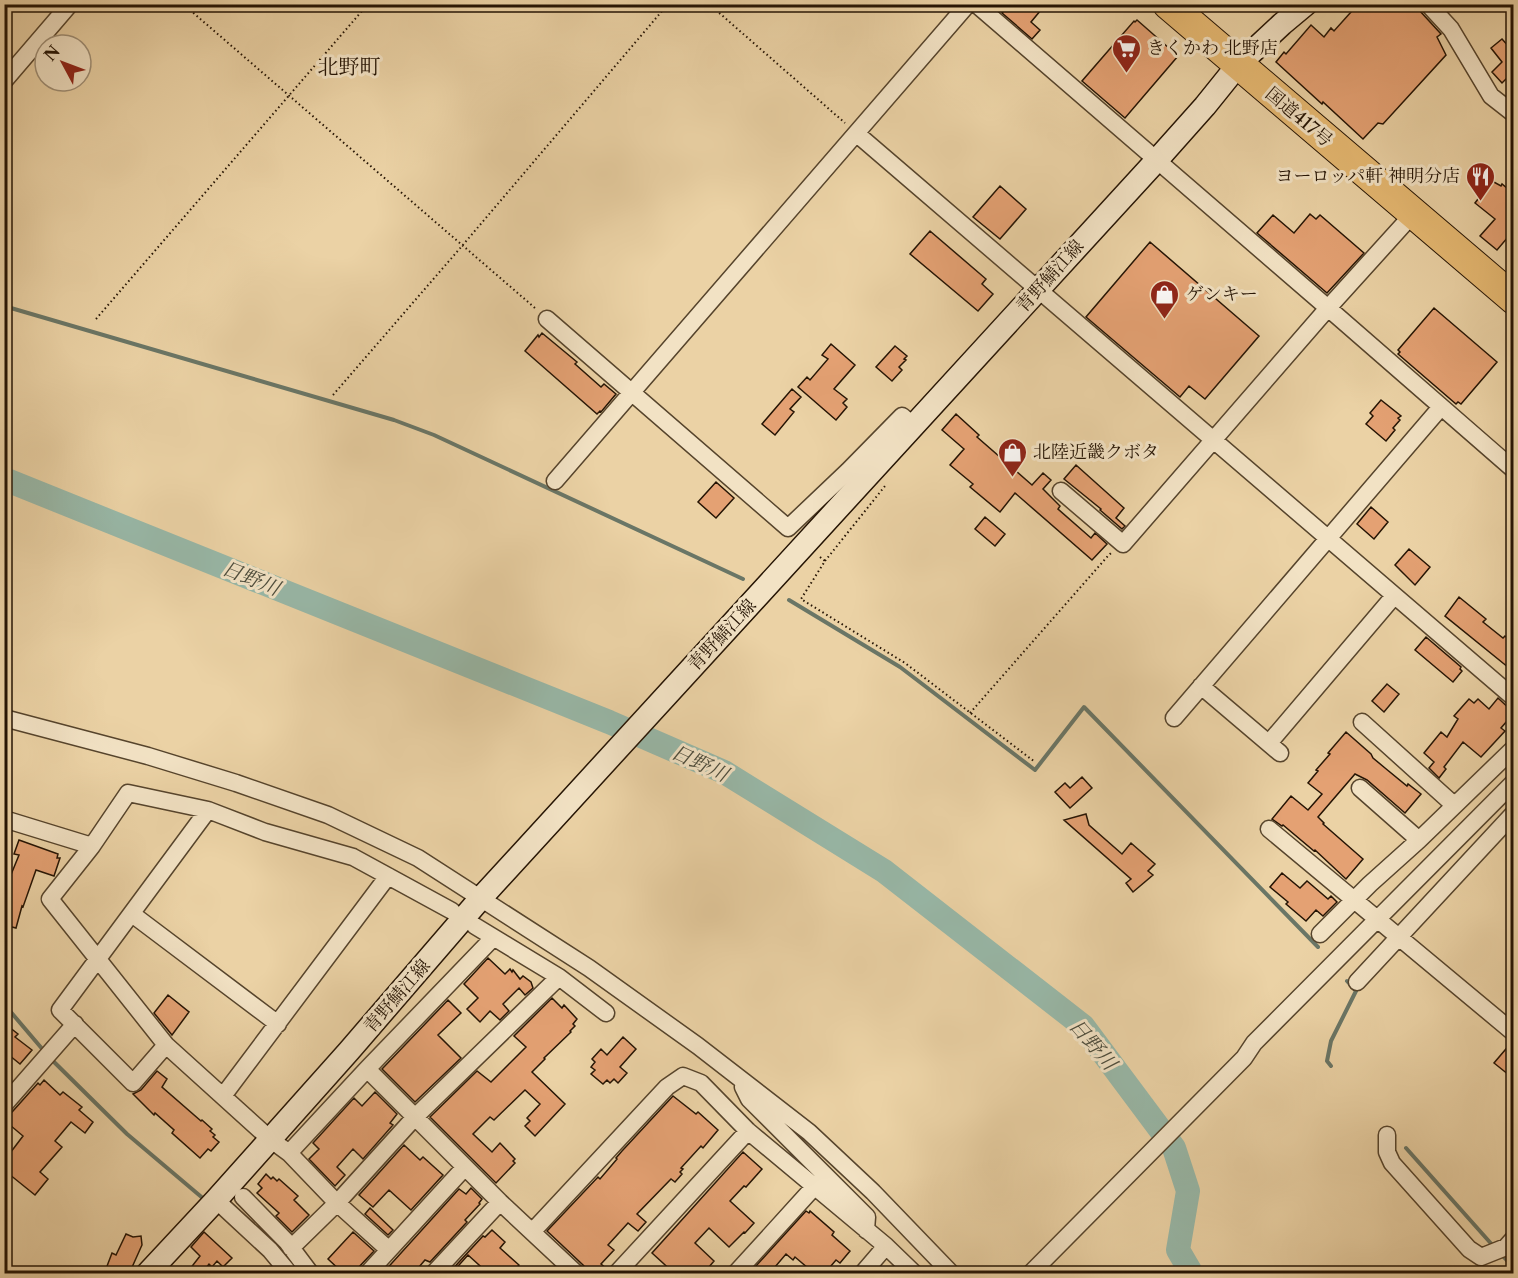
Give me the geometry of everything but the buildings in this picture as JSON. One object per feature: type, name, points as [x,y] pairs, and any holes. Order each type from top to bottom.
[{"type":"highway","name":"国道417号","points":[[1168,4],[1514,299]]},
{"type":"main road","name":"青野鯖江線","points":[[147,1274],[349,1051],[484,895],[1156,161],[1238,65],[1305,4]]},
{"type":"street","points":[[4,81],[70,4]]},
{"type":"street","points":[[555,481],[968,4]]},
{"type":"street","points":[[976,4],[1514,470]]},
{"type":"street","points":[[1428,4],[1451,29],[1491,96],[1514,114]]},
{"type":"street","points":[[856,134],[1514,698]]},
{"type":"street","points":[[1060,491],[1123,544],[1413,214]]},
{"type":"street","points":[[547,319],[788,528],[902,416],[914,426]]},
{"type":"street","points":[[1174,718],[1441,407]]},
{"type":"street","points":[[1202,686],[1274,748],[1394,596]]},
{"type":"street","points":[[4,718],[148,756],[328,815],[418,858],[484,895],[698,1046],[809,1132],[873,1192],[952,1274]]},
{"type":"street","points":[[1362,722],[1454,805]]},
{"type":"street","points":[[1320,934],[1514,748]]},
{"type":"street","points":[[1030,1274],[1244,1058],[1254,1043],[1514,782]]},
{"type":"street","points":[[1360,788],[1419,840]]},
{"type":"street","points":[[389,1250],[337,1203],[289,1153],[270,1139],[166,1045],[50,899],[92,846],[128,793],[208,810],[265,832],[353,857],[452,911]]},
{"type":"street","points":[[166,1045],[133,1083],[60,1010],[208,810]]},
{"type":"street","points":[[1357,982],[1514,813]]},
{"type":"street","points":[[4,819],[92,846]]},
{"type":"street","points":[[1269,828],[1514,1033]]},
{"type":"street","points":[[223,1096],[388,876]]},
{"type":"street","points":[[132,914],[278,1024]]},
{"type":"street","points":[[475,926],[559,977],[606,1013]]},
{"type":"street","points":[[289,1153],[493,938]]},
{"type":"street","points":[[291,1248],[337,1203],[415,1117],[559,977]]},
{"type":"street","points":[[4,1105],[75,1024]]},
{"type":"street","points":[[367,1069],[500,1202],[577,1274]]},
{"type":"street","points":[[532,1232],[667,1087],[684,1076],[701,1083],[748,1131],[886,1246],[915,1274]]},
{"type":"street","points":[[736,1076],[749,1099],[867,1216],[866,1230]]},
{"type":"street","points":[[616,1274],[748,1131]]},
{"type":"street","points":[[1387,1135],[1387,1152],[1392,1163],[1469,1249],[1481,1257],[1506,1246],[1514,1238]]},
{"type":"street","points":[[367,1274],[465,1167]]},
{"type":"street","points":[[735,1274],[814,1187]]},
{"type":"street","points":[[243,1197],[291,1248],[311,1274]]},
{"type":"street","points":[[216,1200],[270,1250],[290,1274]]},
{"type":"street","points":[[433,1274],[500,1202]]},
{"type":"street","points":[[862,1274],[886,1246]]},
{"type":"path","points":[[183,4],[547,319]]},
{"type":"path","points":[[96,319],[368,4]]},
{"type":"path","points":[[333,395],[668,4]]},
{"type":"path","points":[[709,4],[856,134]]},
{"type":"path","points":[[884,486],[825,561],[801,599],[905,663],[1035,762]]},
{"type":"path","points":[[970,713],[1107,557],[1123,544]]},
{"type":"path","points":[[815,553],[825,561]]},
{"type":"waterway","points":[[4,306],[394,420],[434,435],[743,579]]},
{"type":"waterway","name":"日野川","points":[[4,479],[609,722],[724,772],[884,871],[1083,1026],[1174,1148],[1188,1191],[1178,1250],[1192,1274]]},
{"type":"waterway","points":[[789,600],[900,667],[1035,770],[1084,707],[1318,947]]},
{"type":"waterway","points":[[1331,1066],[1327,1061],[1331,1041],[1356,991],[1347,981]]},
{"type":"waterway","points":[[4,1004],[44,1051]]},
{"type":"waterway","points":[[51,1059],[127,1134],[205,1200]]},
{"type":"waterway","points":[[1406,1148],[1495,1248]]},
{"type":"waterway","points":[[1500,1253],[1514,1268]]},
{"type":"place","name":"きくかわ 北野店","points":[[1126,74]]},
{"type":"place","name":"ヨーロッパ軒 神明分店","points":[[1481,202]]},
{"type":"place","name":"ゲンキー","points":[[1165,320]]},
{"type":"place","name":"北陸近畿クボタ","points":[[1012,478]]},
{"type":"district","name":"北野町","points":[[349,67]]}]
